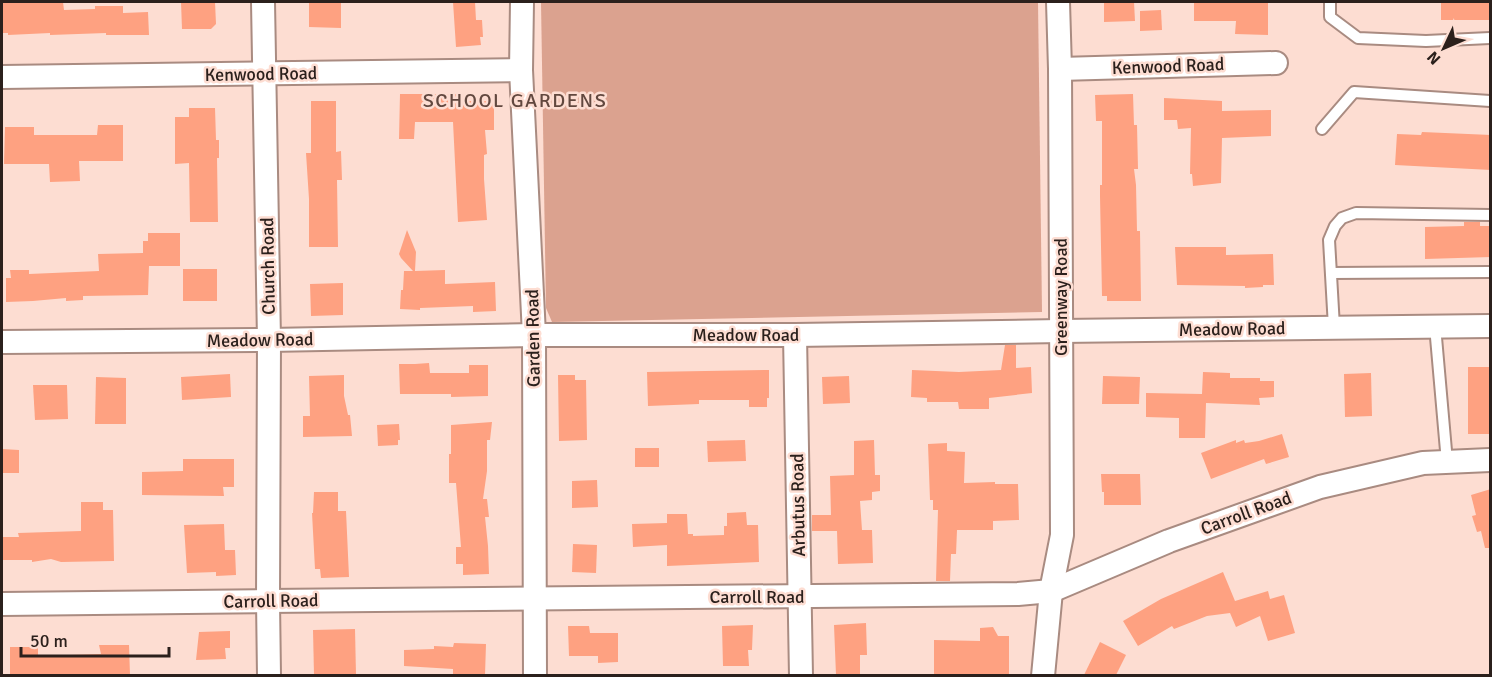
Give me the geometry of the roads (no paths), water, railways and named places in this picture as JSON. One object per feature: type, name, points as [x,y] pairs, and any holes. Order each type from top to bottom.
[{"type":"street","name":"Church Road","points":[[263,2],[269,340],[269,675]]},
{"type":"street","name":"Garden Road","points":[[522,2],[521,70],[534,335],[535,675]]},
{"type":"street","name":"Greenway Road","points":[[1043,675],[1051,591],[1062,535],[1058,2]]},
{"type":"street","name":"Kenwood Road","points":[[1059,69],[1276,63]]},
{"type":"street","name":"Kenwood Road","points":[[2,77],[521,70]]},
{"type":"street","name":"Meadow Road","points":[[2,342],[534,335],[795,336],[1491,326]]},
{"type":"street","name":"Arbutus Road","points":[[795,336],[801,675]]},
{"type":"street","name":"Carroll Road","points":[[2,604],[800,597],[1018,594],[1051,591],[1169,541],[1320,487],[1423,463],[1491,460]]},
{"type":"lane","points":[[1330,2],[1330,17],[1358,38],[1426,41],[1491,38]]},
{"type":"lane","points":[[1322,129],[1354,92],[1491,101]]},
{"type":"lane","points":[[1334,327],[1329,240],[1335,226],[1342,218],[1356,213],[1491,215]]},
{"type":"lane","points":[[1331,273],[1491,272]]},
{"type":"lane","points":[[1435,326],[1447,462]]},
{"type":"district","name":"SCHOOL GARDENS","points":[[515,100]]}]
